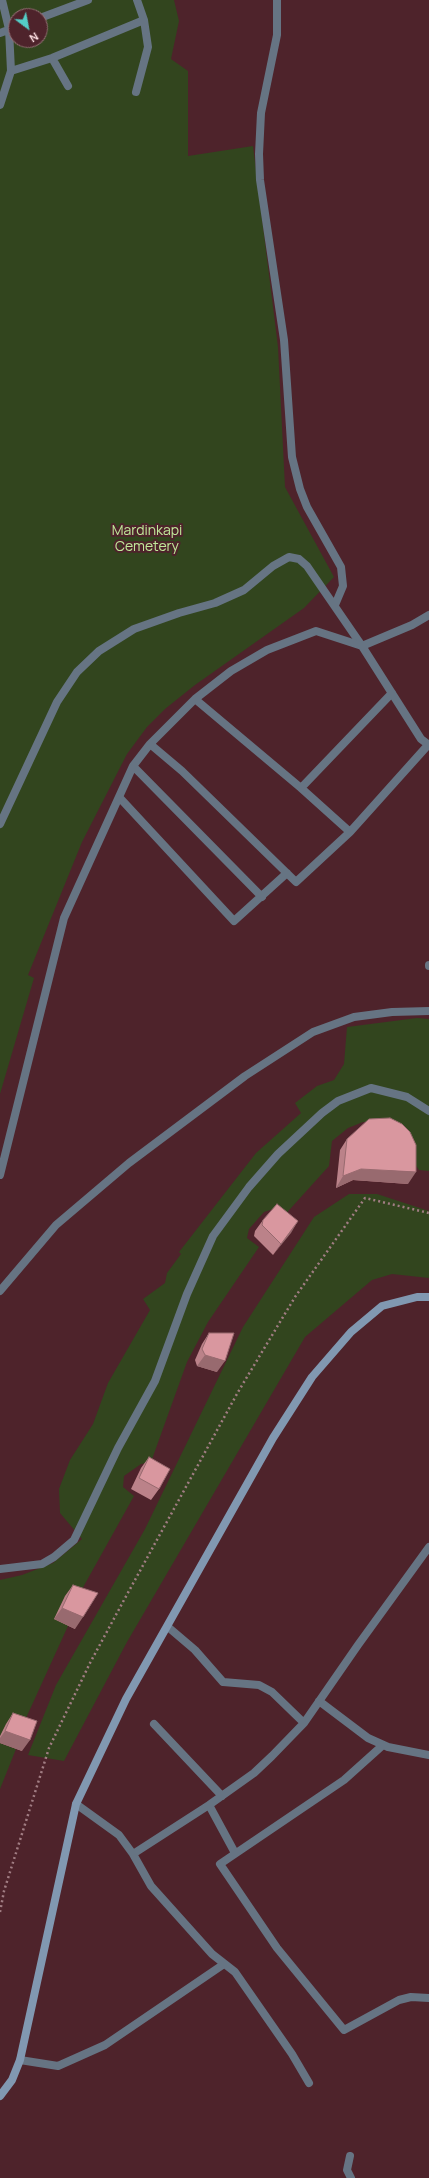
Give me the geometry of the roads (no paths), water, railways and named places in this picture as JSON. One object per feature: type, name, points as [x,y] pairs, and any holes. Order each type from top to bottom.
[{"type":"street","points":[[2,0],[8,15]]},
{"type":"street","points":[[48,15],[88,0]]},
{"type":"street","points":[[136,92],[148,47],[144,20],[137,0]]},
{"type":"street","points":[[277,0],[276,35],[261,113],[259,154],[260,180],[284,340],[292,457],[300,489],[307,508],[340,567],[343,586],[335,605]]},
{"type":"street","points":[[11,71],[52,58],[144,20]]},
{"type":"street","points":[[0,105],[11,71],[12,48]]},
{"type":"street","points":[[52,58],[68,86]]},
{"type":"street","points":[[0,824],[57,702],[77,672],[99,651],[134,629],[179,613],[215,603],[244,590],[273,566],[289,557],[299,559],[307,566],[335,605],[421,739],[429,745],[350,832],[296,882],[182,771],[150,744]]},
{"type":"street","points":[[0,1175],[64,918],[133,766],[150,744],[195,699],[231,671],[266,650],[316,631],[362,646],[412,625],[429,615]]},
{"type":"street","points":[[301,788],[392,693]]},
{"type":"street","points":[[195,699],[301,788],[350,832]]},
{"type":"street","points":[[133,766],[262,896]]},
{"type":"street","points":[[119,797],[234,922],[288,873]]},
{"type":"street","points":[[0,1291],[56,1225],[129,1163],[245,1076],[313,1032],[354,1017],[392,1012],[429,1011]]},
{"type":"street","points":[[0,1569],[42,1564],[54,1557],[74,1540],[118,1448],[154,1381],[187,1294],[213,1236],[249,1187],[278,1154],[338,1101],[371,1088],[407,1096],[429,1111]]},
{"type":"street","points":[[0,2096],[12,2080],[20,2060],[76,1804],[126,1699],[168,1627],[273,1438],[312,1376],[351,1332],[382,1306],[417,1297],[429,1297]]},
{"type":"street","points":[[133,1854],[209,1805],[254,1773],[304,1723],[429,1548]]},
{"type":"street","points":[[168,1627],[195,1650],[223,1682],[259,1685],[272,1692],[304,1723]]},
{"type":"street","points":[[319,1701],[368,1738],[383,1745],[429,1755]]},
{"type":"street","points":[[154,1724],[222,1796]]},
{"type":"street","points":[[383,1745],[344,1780],[220,1864],[276,1948],[344,2030],[399,2000],[411,1997],[429,1998]]},
{"type":"street","points":[[76,1804],[119,1835],[133,1854],[151,1886],[212,1954],[234,1972],[292,2054],[308,2083]]},
{"type":"street","points":[[209,1805],[235,1853]]},
{"type":"street","points":[[20,2060],[58,2066],[105,2045],[224,1964]]},
{"type":"street","points":[[350,2156],[347,2170],[351,2178]]},
{"type":"park label","name":"Mardinkapi Cemetery","points":[[147,540]]}]
